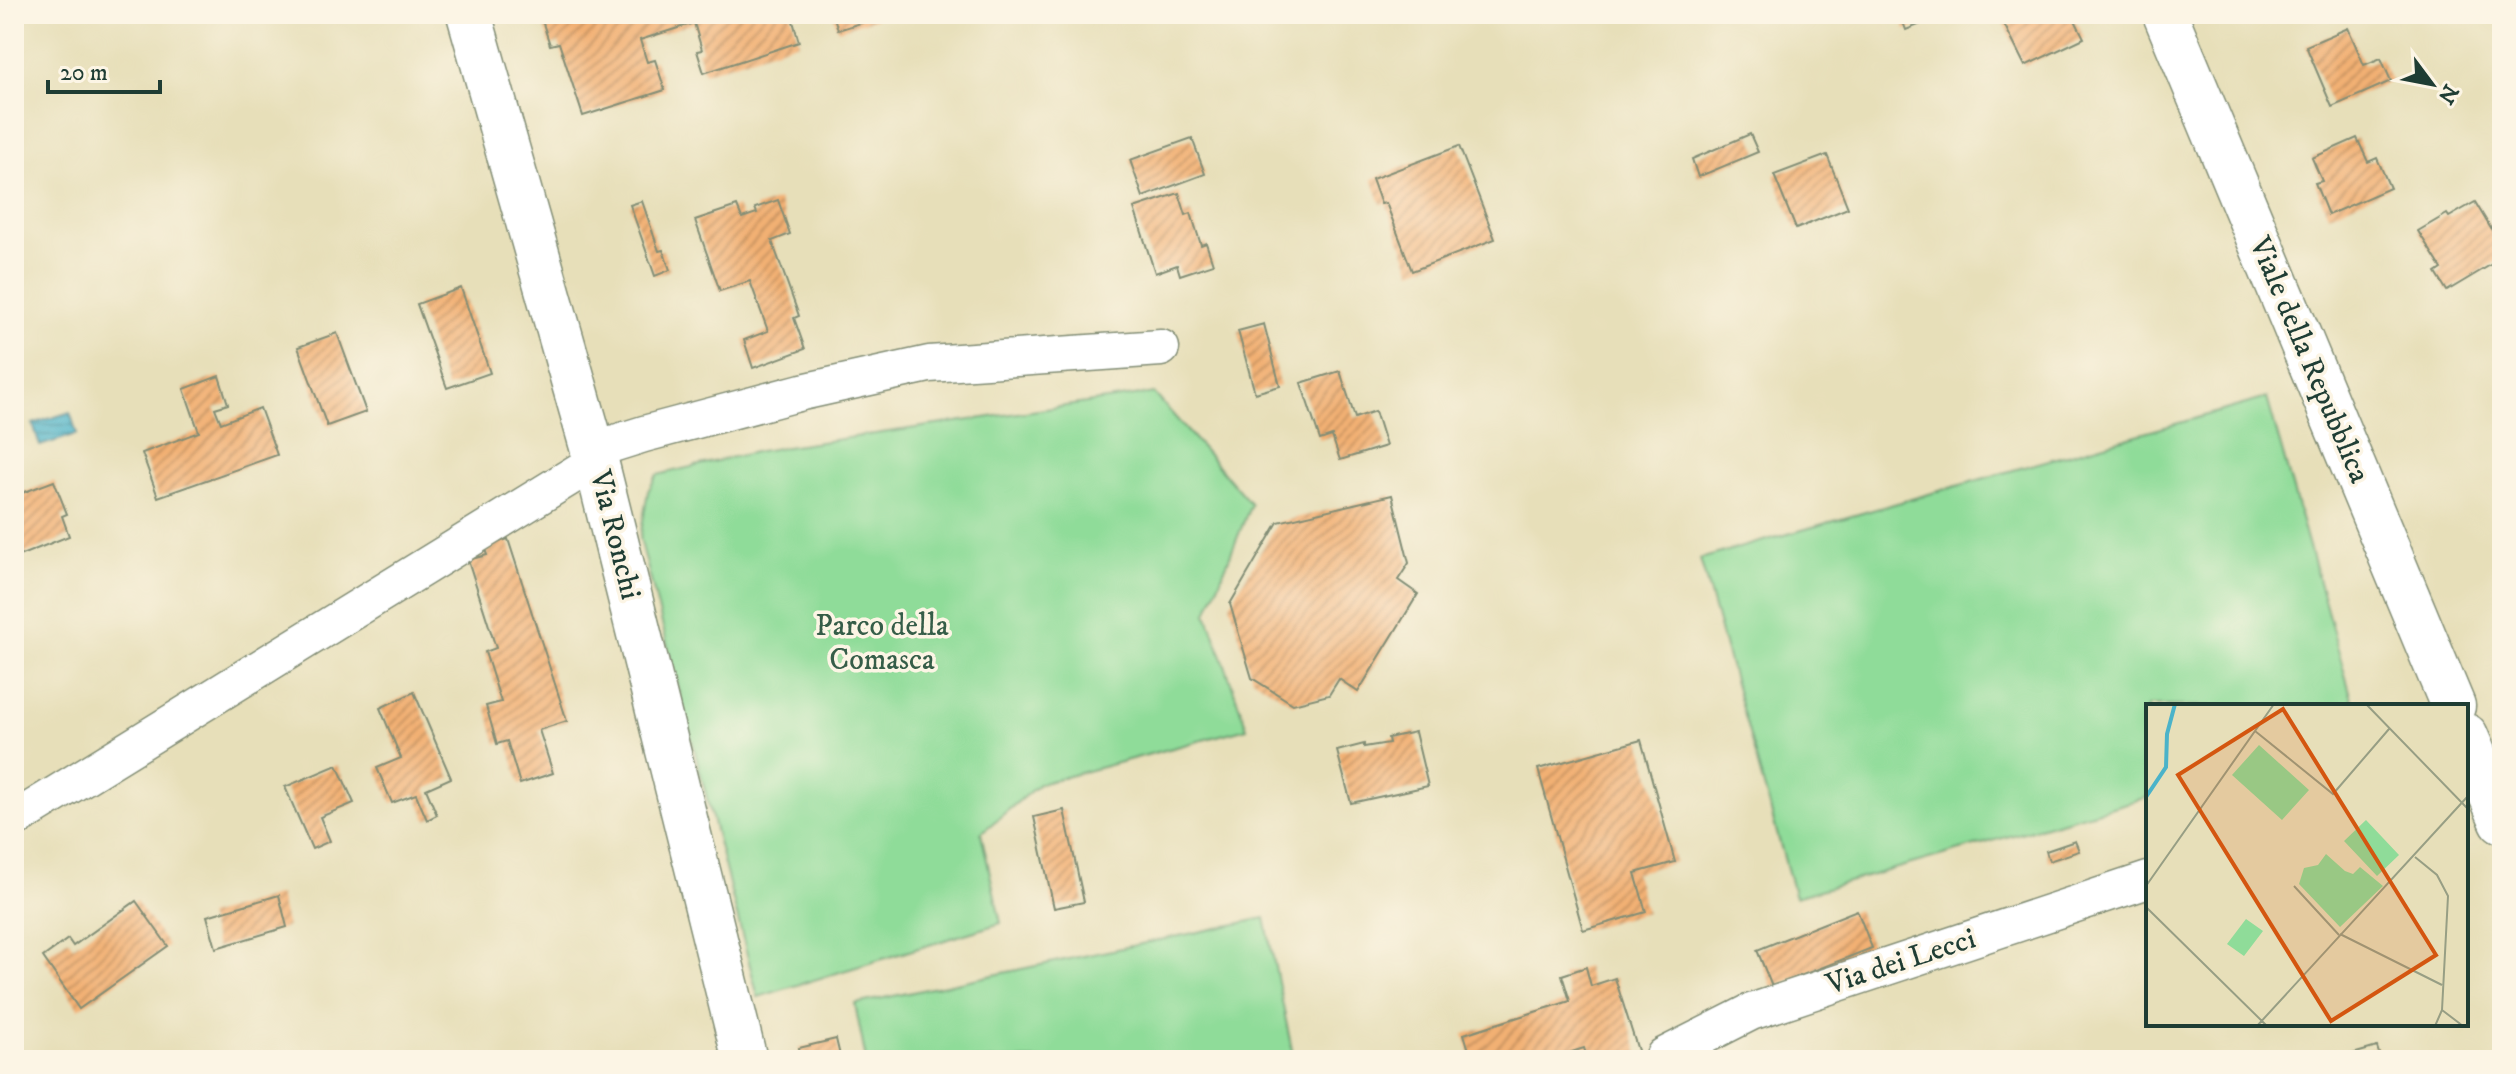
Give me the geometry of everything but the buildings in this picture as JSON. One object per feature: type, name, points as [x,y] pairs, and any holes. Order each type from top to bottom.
[{"type":"street","name":"Via Ronchi","points":[[469,14],[595,456],[745,1060]]},
{"type":"street","name":"Viale della Repubblica","points":[[2165,14],[2452,704]]},
{"type":"street","points":[[14,820],[595,456],[644,434],[802,392],[929,364],[1161,348]]},
{"type":"street","points":[[2471,760],[2502,821]]},
{"type":"street","name":"Via dei Lecci","points":[[1665,1058],[1751,1012],[2146,881]]},
{"type":"green space","name":"Parco della Comasca","points":[[1154,393],[1251,504],[1207,613],[1247,728],[1039,784],[981,833],[1001,923],[758,997],[640,538],[648,491],[657,475],[759,451]]},
{"type":"green space","points":[[2267,398],[2353,704],[2146,704],[2146,798],[1795,897],[1700,559]]},
{"type":"green space","points":[[1265,918],[1294,1060],[866,1060],[855,1004]]},
{"type":"water","points":[[70,412],[77,434],[40,446],[33,424]]}]
